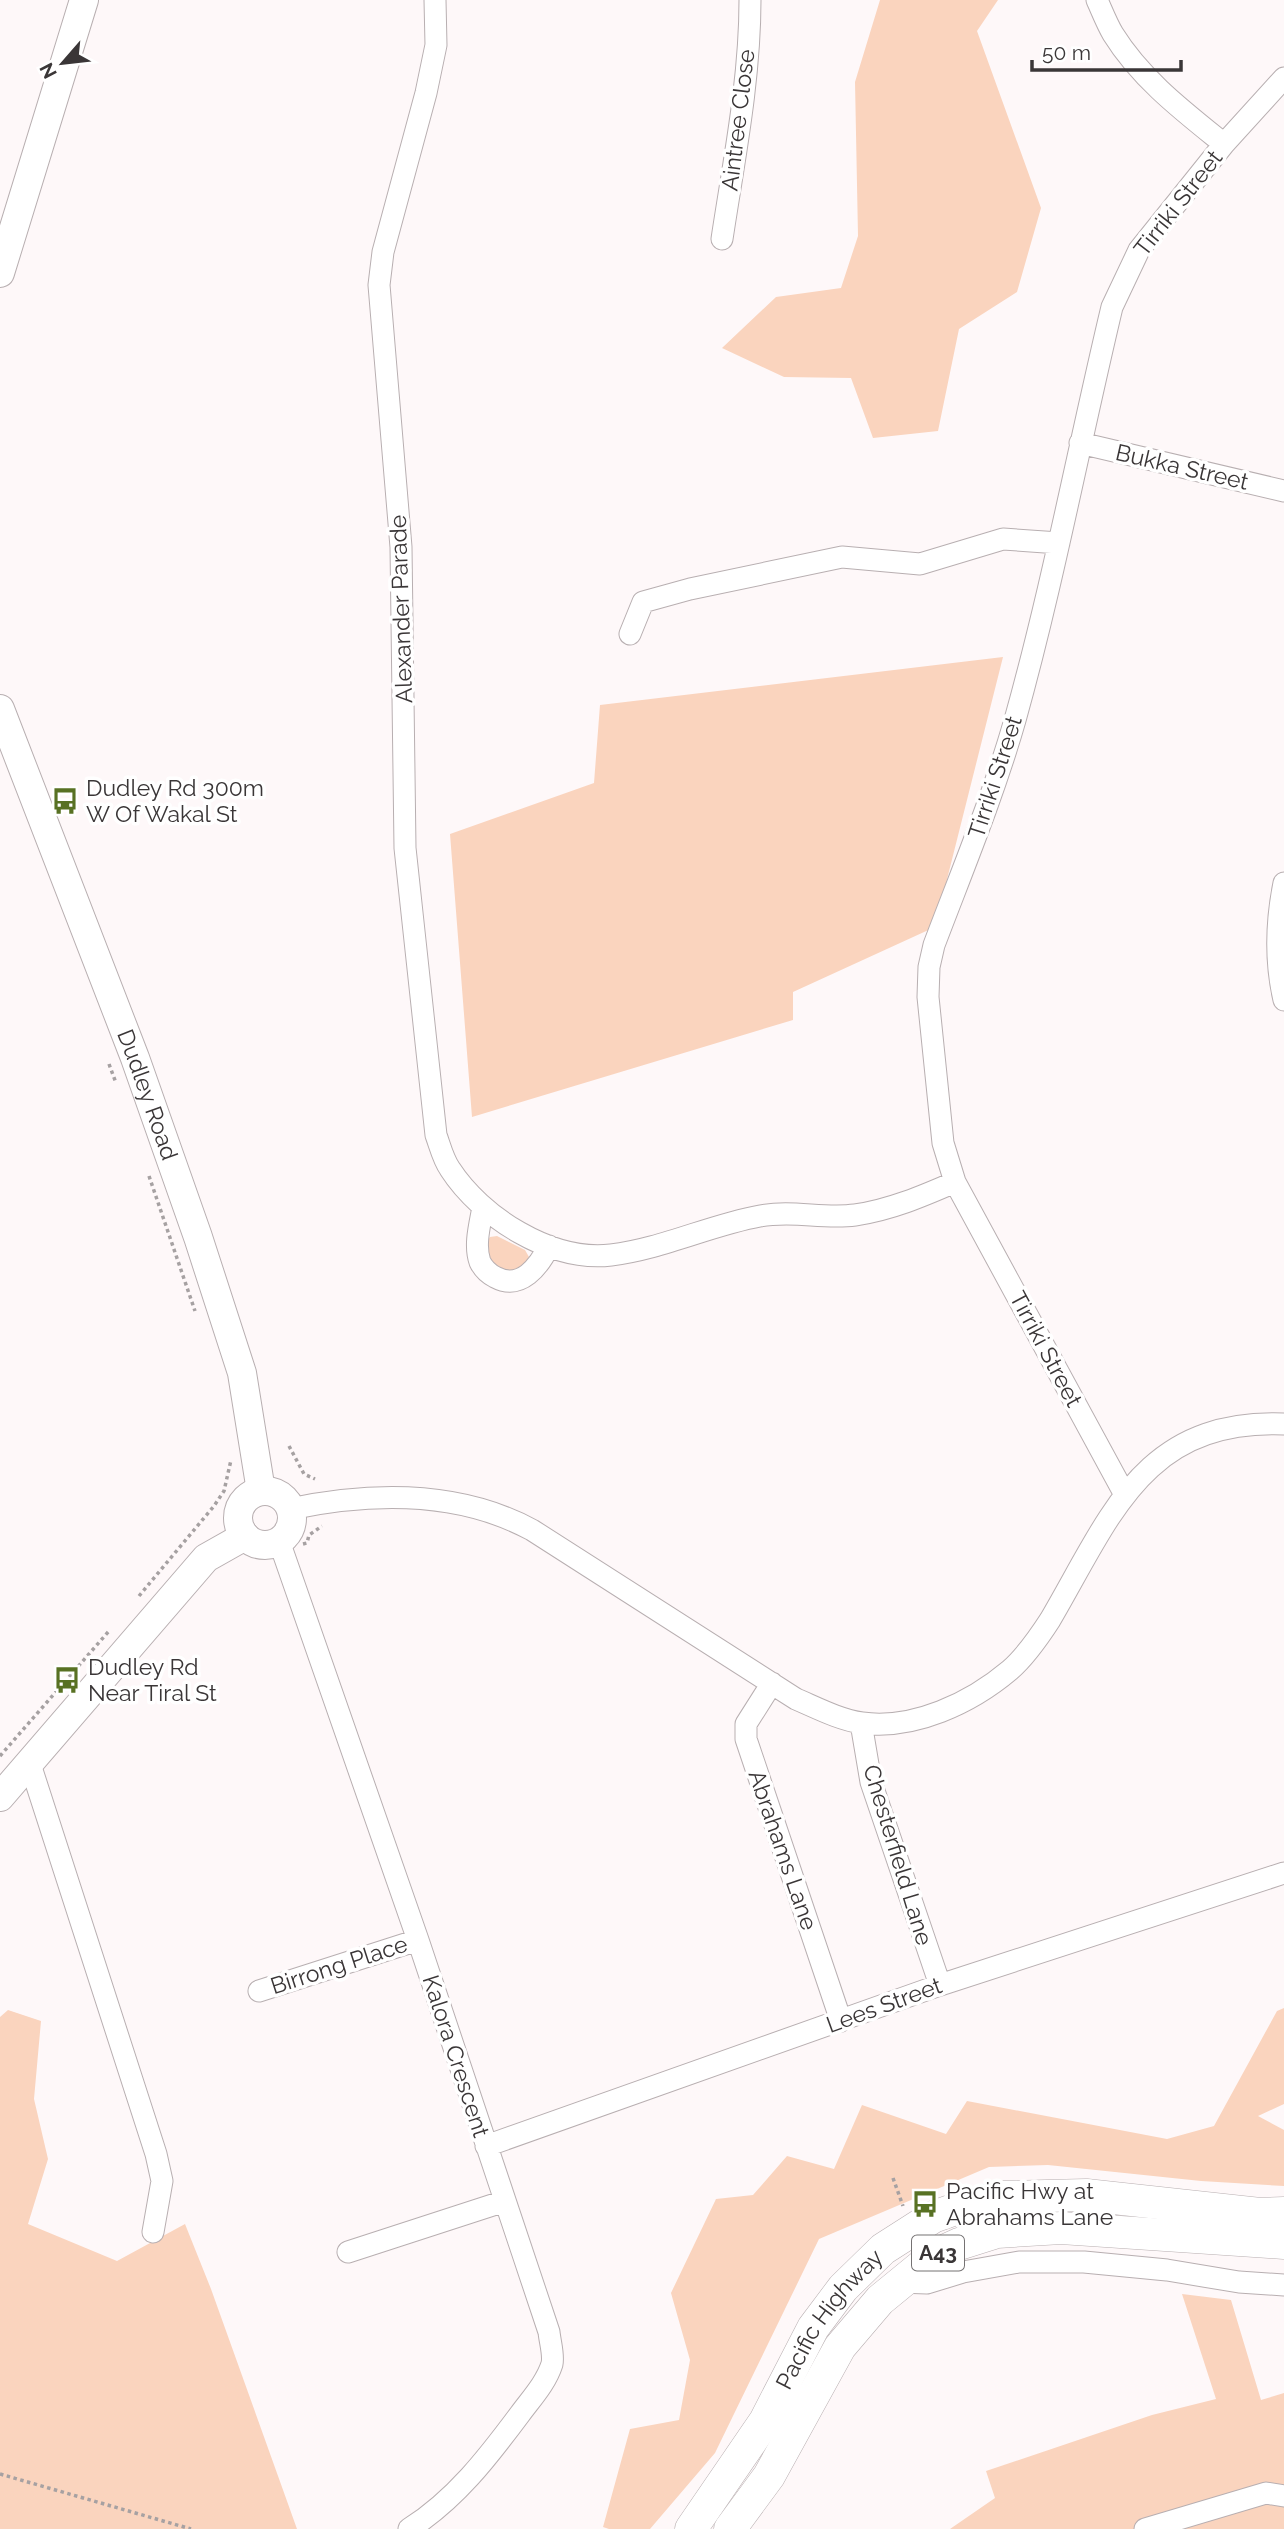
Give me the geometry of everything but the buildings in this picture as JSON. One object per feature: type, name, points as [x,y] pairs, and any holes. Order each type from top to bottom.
[{"type":"highway","name":"Pacific Highway","points":[[691,2529],[765,2421],[813,2328],[843,2288],[883,2249],[933,2217],[1002,2197],[1086,2195],[1260,2214],[1284,2213]]},
{"type":"highway","name":"Pacific Highway","points":[[730,2529],[769,2476],[840,2347],[860,2321],[899,2282],[934,2255],[997,2232],[1025,2229],[1061,2228],[1284,2243]]},
{"type":"main road","points":[[0,273],[84,0]]},
{"type":"main road","name":"Dudley Road","points":[[0,709],[135,1058],[198,1237],[242,1373],[261,1491]]},
{"type":"main road","points":[[261,1491],[278,1494],[285,1499],[292,1518],[291,1543],[259,1544],[245,1536],[238,1518],[241,1505],[253,1493],[261,1491]]},
{"type":"main road","points":[[0,1797],[206,1558],[245,1536]]},
{"type":"street","name":"Alexander Parade","points":[[435,0],[436,45],[426,93],[383,252],[379,285],[403,594],[405,848],[436,1135],[448,1167],[468,1193],[515,1230],[549,1246],[581,1254],[607,1255],[630,1252],[756,1216],[778,1213],[854,1215],[904,1204],[956,1182]]},
{"type":"street","name":"Aintree Close","points":[[722,239],[742,105],[750,0]]},
{"type":"street","points":[[1097,0],[1112,33],[1140,69],[1169,99],[1224,144]]},
{"type":"street","name":"Tirriki Street","points":[[1124,1493],[956,1182],[943,1143],[928,997],[929,967],[934,945],[990,799],[1014,723],[1059,542],[1112,307],[1139,250],[1224,144],[1284,78]]},
{"type":"street","name":"Bukka Street","points":[[1080,443],[1284,491]]},
{"type":"street","points":[[630,635],[643,602],[690,589],[842,557],[920,564],[1003,539],[1059,542]]},
{"type":"street","points":[[1284,883],[1277,934],[1278,974],[1284,1000]]},
{"type":"street","points":[[483,1207],[478,1238],[479,1255],[481,1264],[496,1278],[515,1281],[532,1272],[540,1264],[549,1246]]},
{"type":"street","points":[[290,1509],[346,1498],[389,1496],[433,1500],[492,1512],[532,1530],[796,1699],[861,1723],[892,1723],[921,1718],[951,1707],[979,1693],[1011,1669],[1050,1620],[1124,1493],[1160,1458],[1180,1444],[1202,1436],[1247,1425],[1284,1424]]},
{"type":"street","name":"Kalora Crescent","points":[[291,1543],[418,1940],[549,2332],[552,2362],[539,2388],[487,2457],[429,2516],[409,2529]]},
{"type":"street","name":"Abrahams Lane","points":[[772,1683],[746,1724],[746,1739],[841,2021]]},
{"type":"street","name":"Chesterfield Lane","points":[[861,1723],[871,1783],[940,1985]]},
{"type":"street","points":[[30,1764],[156,2154],[162,2181],[153,2232]]},
{"type":"street","name":"Lees Street","points":[[486,2147],[940,1985],[1284,1873]]},
{"type":"street","name":"Birrong Place","points":[[259,1991],[418,1940]]},
{"type":"street","points":[[348,2252],[505,2201]]},
{"type":"street","points":[[899,2282],[927,2283],[962,2272],[1019,2262],[1084,2262],[1167,2270],[1239,2282],[1284,2285]]},
{"type":"street","points":[[1145,2529],[1266,2493],[1284,2496]]},
{"type":"path","points":[[108,1059],[117,1084]]},
{"type":"path","points":[[148,1171],[196,1315]]},
{"type":"path","points":[[289,1446],[304,1474],[315,1479]]},
{"type":"path","points":[[132,1605],[224,1491],[232,1454]]},
{"type":"path","points":[[291,1543],[307,1543],[309,1535],[322,1526]]},
{"type":"path","points":[[0,1756],[114,1625]]},
{"type":"path","points":[[893,2178],[904,2207]]},
{"type":"path","points":[[0,2474],[191,2529]]},
{"type":"shaded area","points":[[880,0],[998,0],[977,31],[1041,208],[1017,292],[959,329],[938,431],[873,438],[851,378],[784,377],[722,348],[776,297],[841,288],[858,236],[855,82]]},
{"type":"shaded area","points":[[1003,657],[935,927],[793,992],[793,1020],[472,1117],[450,834],[594,783],[600,705]]},
{"type":"shaded area","points":[[497,1236],[525,1250],[529,1257],[521,1268],[499,1271],[490,1262],[486,1243],[490,1237]]},
{"type":"shaded area","points":[[1284,2008],[1284,2104],[1258,2116],[1284,2130],[1284,2186],[1201,2181],[1048,2165],[989,2167],[819,2239],[715,2453],[650,2529],[603,2527],[630,2429],[679,2420],[690,2360],[671,2293],[716,2199],[753,2195],[787,2156],[834,2169],[862,2105],[946,2134],[967,2101],[1167,2139],[1214,2126],[1277,2011]]},
{"type":"shaded area","points":[[8,2010],[41,2021],[34,2099],[48,2159],[28,2224],[117,2261],[185,2224],[297,2529],[0,2529],[0,2017]]},
{"type":"shaded area","points":[[1182,2294],[1231,2300],[1261,2400],[1284,2393],[1284,2529],[950,2529],[995,2498],[986,2471],[1152,2415],[1216,2399]]},
{"type":"place","name":"Dudley Rd 300m W Of Wakal St","points":[[65,801]]},
{"type":"place","name":"Dudley Rd Near Tiral St","points":[[67,1680]]},
{"type":"place","name":"Pacific Hwy at Abrahams Lane","points":[[925,2204]]}]
